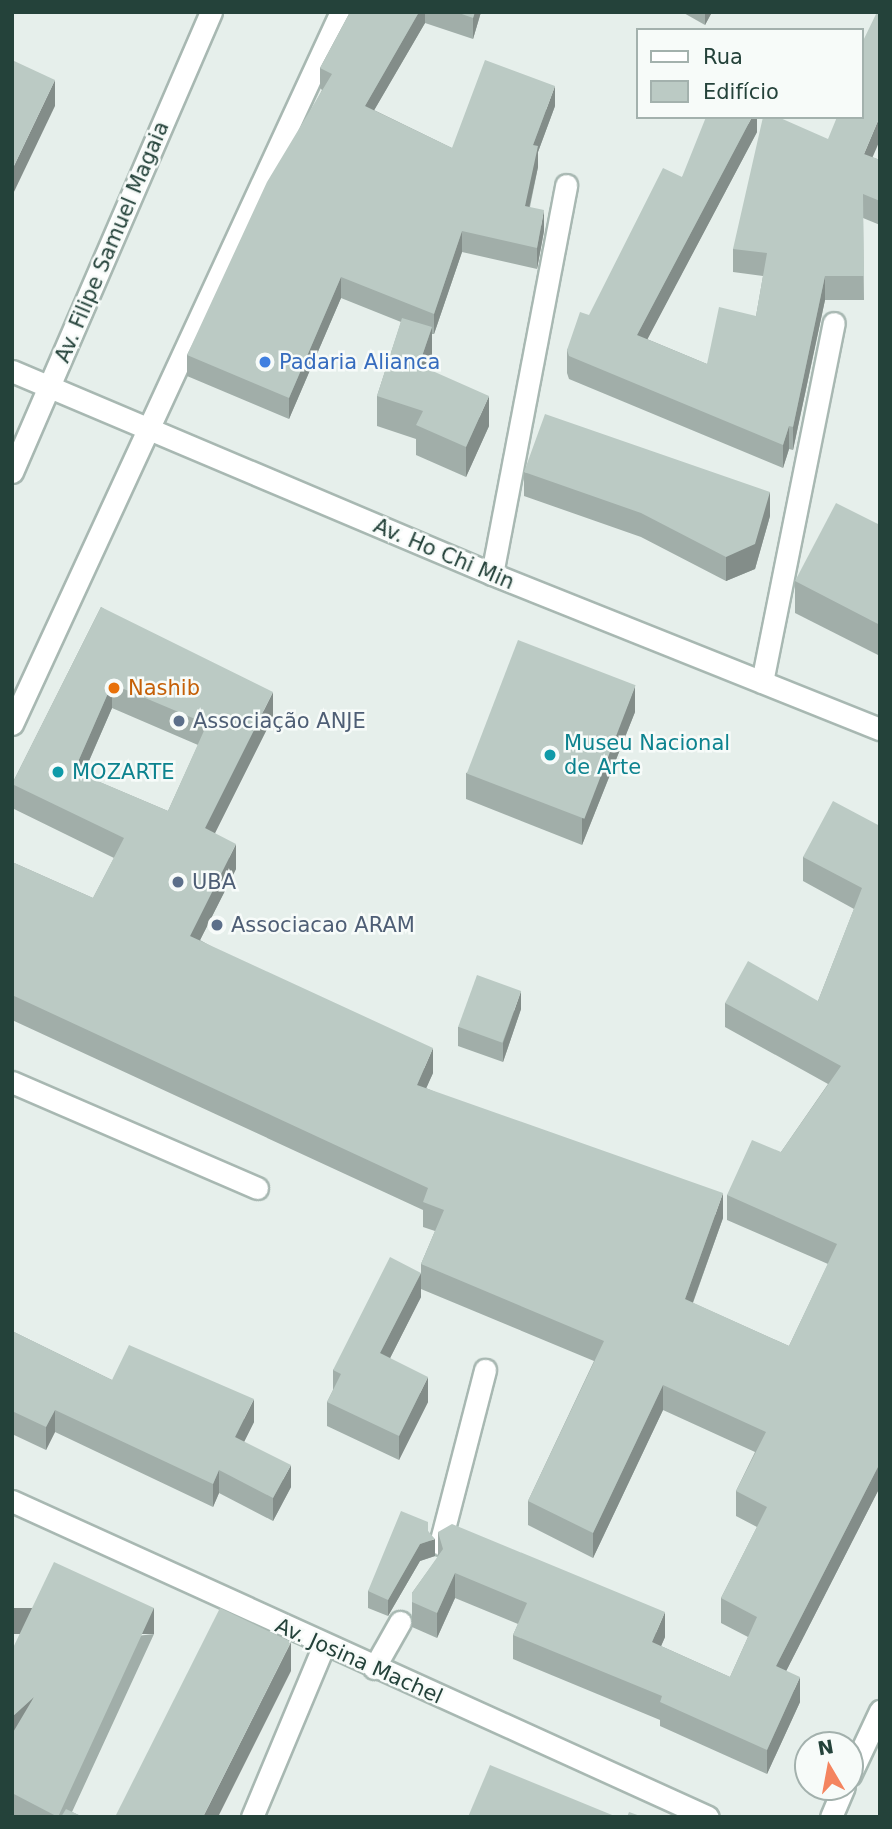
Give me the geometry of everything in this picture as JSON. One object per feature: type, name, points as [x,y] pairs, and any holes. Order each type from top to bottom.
[{"type":"street","name":"Av. Filipe Samuel Magaia","points":[[12,472],[211,12]]},
{"type":"street","points":[[12,723],[150,430],[338,16]]},
{"type":"street","points":[[492,574],[566,185]]},
{"type":"street","points":[[762,682],[834,323]]},
{"type":"street","name":"Av. Ho Chi Min","points":[[12,371],[492,574],[880,729]]},
{"type":"street","points":[[12,1082],[257,1188]]},
{"type":"street","points":[[440,1544],[485,1370]]},
{"type":"street","name":"Av. Josina Machel","points":[[12,1500],[374,1668],[708,1817]]},
{"type":"street","points":[[374,1668],[400,1622]]},
{"type":"street","points":[[252,1817],[324,1645]]},
{"type":"street","points":[[864,1745],[880,1711]]},
{"type":"building","points":[[350,12],[419,12],[365,106],[452,148],[485,60],[555,86],[533,145],[538,146],[525,206],[544,210],[537,248],[462,231],[434,314],[341,277],[289,398],[187,355],[267,182],[332,74],[320,68]]},
{"type":"building","points":[[456,12],[475,12],[473,18]]},
{"type":"building","points":[[877,12],[880,12],[880,116],[864,154],[880,160],[880,201],[863,194],[864,276],[825,276],[793,427],[789,426],[783,445],[569,356],[567,350],[580,312],[589,315],[663,168],[682,177],[705,119],[751,119],[637,335],[707,364],[719,307],[756,316],[767,253],[733,249],[763,119],[783,119],[828,139],[836,119],[864,119],[864,39]]},
{"type":"building","points":[[12,60],[55,80],[12,170]]},
{"type":"building","points":[[402,318],[432,327],[419,365],[489,396],[466,447],[416,425],[423,411],[377,396]]},
{"type":"building","points":[[545,414],[770,492],[755,544],[726,557],[641,513],[524,472]]},
{"type":"building","points":[[836,503],[880,525],[880,625],[795,581]]},
{"type":"building","points":[[101,607],[273,692],[205,828],[236,844],[190,936],[433,1048],[417,1085],[723,1193],[685,1299],[789,1346],[837,1244],[727,1195],[752,1140],[781,1152],[841,1066],[725,1003],[748,961],[818,1001],[862,888],[803,857],[833,801],[880,826],[880,1463],[776,1666],[800,1677],[767,1750],[660,1702],[662,1696],[513,1635],[527,1603],[455,1573],[437,1613],[412,1602],[412,1593],[443,1549],[438,1532],[452,1524],[665,1612],[652,1642],[730,1677],[757,1617],[721,1598],[767,1507],[736,1491],[766,1432],[663,1385],[593,1533],[528,1501],[604,1341],[421,1264],[444,1210],[423,1202],[428,1188],[12,995],[12,862],[93,898],[124,838],[12,784]],"holes":[[[112,684],[207,724],[168,811],[74,771]]]},
{"type":"building","name":"Museu Nacional de Arte","points":[[518,640],[636,685],[584,819],[467,774]]},
{"type":"building","points":[[477,975],[521,991],[502,1043],[458,1027]]},
{"type":"building","points":[[390,1257],[421,1273],[380,1353],[428,1377],[399,1436],[327,1402],[341,1374],[333,1370]]},
{"type":"building","points":[[12,1331],[112,1380],[129,1345],[254,1399],[235,1437],[291,1465],[273,1498],[219,1470],[213,1484],[55,1410],[46,1427],[12,1411]]},
{"type":"building","points":[[401,1511],[428,1522],[428,1531],[435,1539],[420,1544],[388,1600],[368,1591]]},
{"type":"building","points":[[54,1562],[154,1608],[58,1817],[12,1793],[12,1734],[34,1697],[12,1717],[12,1650]]},
{"type":"building","points":[[220,1608],[291,1642],[203,1817],[115,1817]]},
{"type":"building","points":[[490,1765],[617,1817],[468,1817]]},
{"type":"building","points":[[66,1809],[83,1817],[61,1817]]},
{"type":"building","points":[[629,1812],[643,1817],[627,1817]]},
{"type":"place","name":"Padaria Alianca","points":[[265,362]]},
{"type":"place","name":"Nashib","points":[[114,688]]},
{"type":"place","name":"Associação ANJE","points":[[179,721]]},
{"type":"place","name":"Museu Nacional de Arte","points":[[550,755]]},
{"type":"place","name":"MOZARTE","points":[[58,772]]},
{"type":"place","name":"UBA","points":[[178,882]]},
{"type":"place","name":"Associacao ARAM","points":[[217,925]]}]
